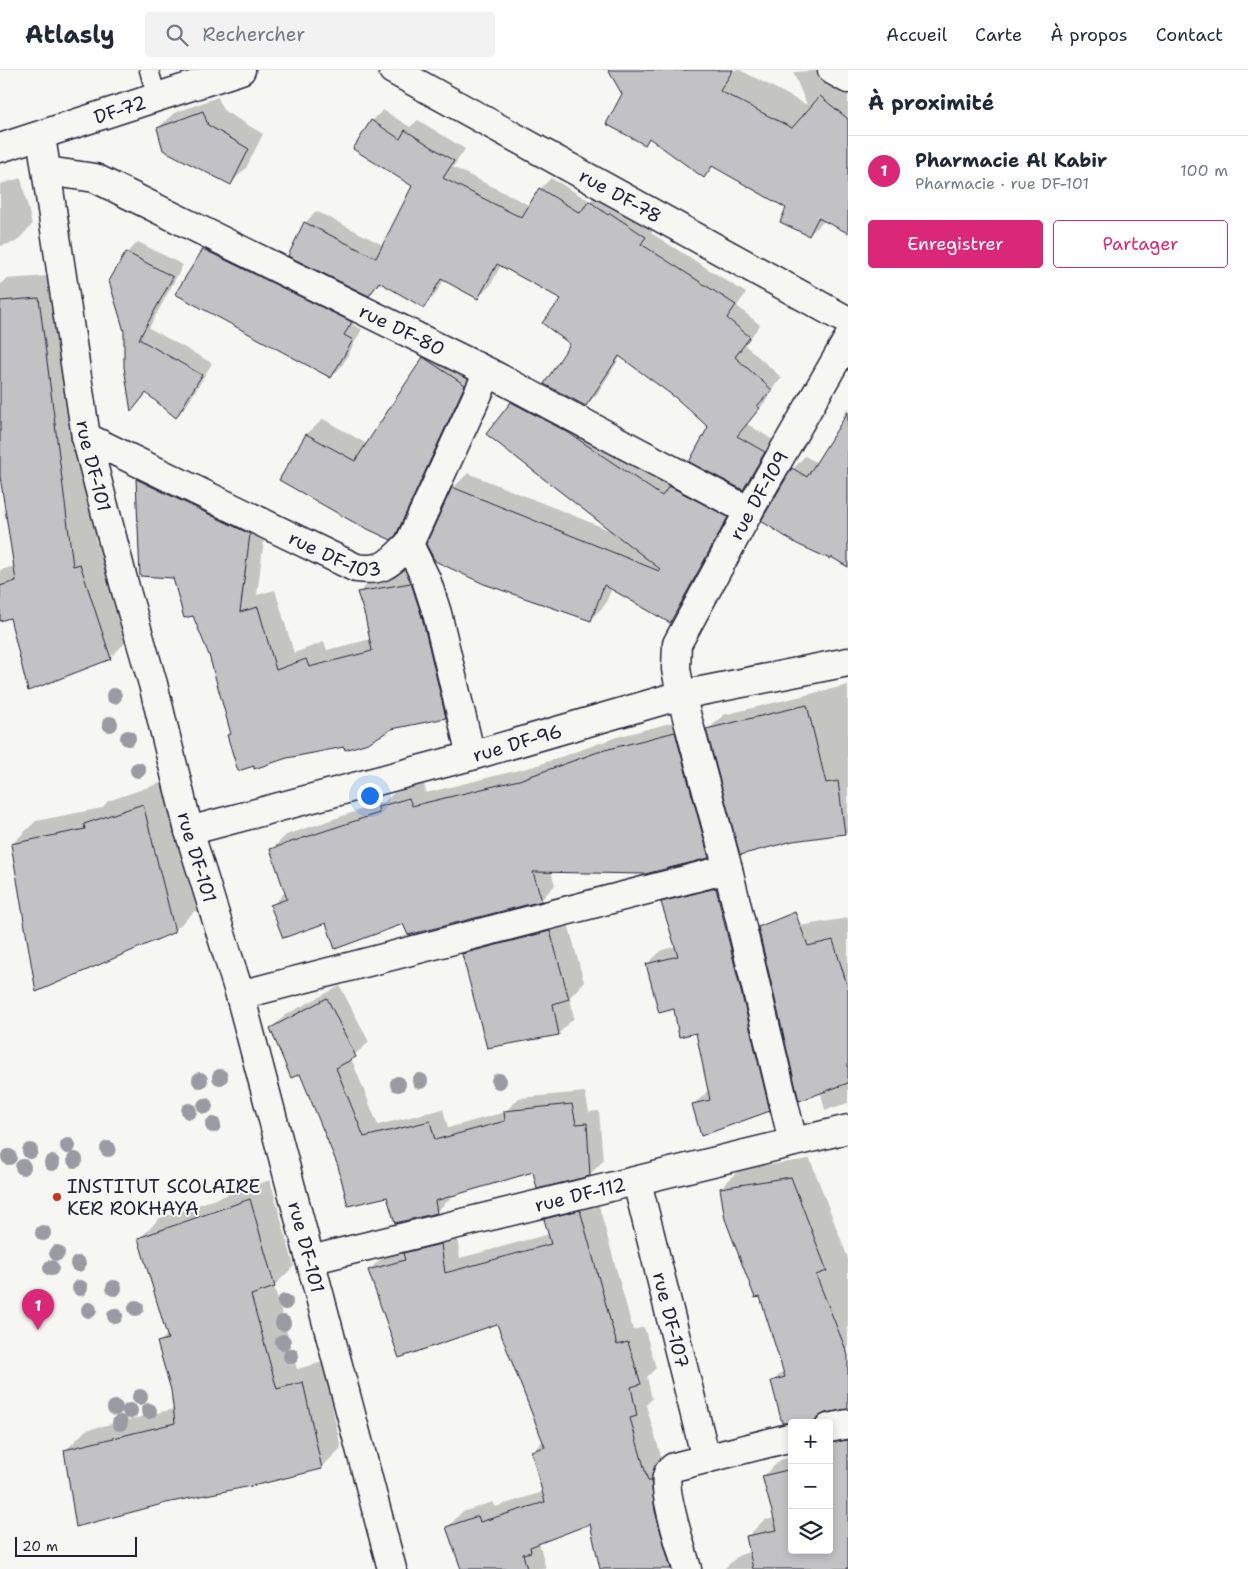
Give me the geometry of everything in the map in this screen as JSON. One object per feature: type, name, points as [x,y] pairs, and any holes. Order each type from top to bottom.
[{"type":"street","name":"DF-72","points":[[0,148],[241,70]]},
{"type":"street","name":"rue DF-78","points":[[393,70],[848,321]]},
{"type":"street","points":[[832,70],[848,79]]},
{"type":"street","name":"rue DF-101","points":[[41,136],[86,437],[126,591],[153,684],[189,831],[240,995],[392,1569]]},
{"type":"street","name":"rue DF-80","points":[[47,172],[95,178],[488,372],[749,511]]},
{"type":"street","name":"rue DF-109","points":[[681,695],[675,654],[677,644],[749,511],[848,338]]},
{"type":"street","name":"rue DF-103","points":[[86,437],[356,568],[373,570],[388,564],[409,544],[488,372]]},
{"type":"street","points":[[409,544],[426,579],[437,612],[471,756]]},
{"type":"street","name":"rue DF-96","points":[[189,831],[471,756],[681,695],[848,662]]},
{"type":"street","points":[[681,695],[728,869],[793,1142]]},
{"type":"street","points":[[240,995],[728,869]]},
{"type":"street","name":"rue DF-112","points":[[310,1260],[637,1182],[848,1129]]},
{"type":"street","name":"rue DF-107","points":[[637,1182],[706,1459]]},
{"type":"street","points":[[833,1427],[848,1424]]},
{"type":"street","points":[[687,1569],[667,1490],[667,1476],[674,1467],[788,1439]]},
{"type":"lane","points":[[149,70],[157,98]]},
{"type":"building","points":[[608,70],[733,70],[720,91],[792,128],[820,96],[848,119],[848,233],[818,218],[809,236],[780,222],[786,208],[712,166],[704,178],[649,138],[645,145],[606,124],[622,94]]},
{"type":"building","points":[[203,111],[208,125],[249,149],[231,185],[163,150],[157,128]]},
{"type":"building","points":[[371,120],[400,139],[405,130],[454,161],[443,178],[516,215],[522,217],[539,188],[580,213],[589,201],[608,215],[610,213],[646,237],[641,244],[736,305],[727,318],[750,337],[735,357],[772,390],[757,406],[760,408],[737,436],[765,452],[743,490],[689,462],[708,427],[676,398],[619,356],[586,406],[544,384],[570,344],[542,323],[561,299],[497,264],[478,299],[441,279],[424,308],[379,282],[369,296],[288,256],[304,222],[376,258],[412,186],[353,149]]},
{"type":"building","points":[[203,249],[352,322],[344,335],[353,340],[331,378],[175,294]]},
{"type":"building","points":[[126,252],[173,277],[139,339],[202,375],[176,418],[146,393],[131,412],[124,367],[124,331],[109,281]]},
{"type":"building","points":[[39,298],[73,566],[80,564],[111,659],[28,691],[10,618],[0,621],[0,586],[16,581],[0,476],[0,301]]},
{"type":"building","points":[[423,357],[465,385],[396,535],[391,540],[355,523],[279,480],[306,434],[355,461]]},
{"type":"building","points":[[511,402],[569,433],[662,496],[669,486],[728,517],[670,623],[604,585],[591,621],[484,584],[435,561],[426,544],[452,487],[659,571],[660,569],[486,434]]},
{"type":"building","points":[[848,412],[848,567],[831,557],[830,559],[797,544],[761,521],[792,468],[807,477]]},
{"type":"building","points":[[136,479],[250,534],[240,612],[258,607],[276,670],[306,659],[309,667],[372,651],[365,616],[357,592],[411,583],[422,617],[446,718],[392,729],[368,743],[345,750],[344,747],[287,758],[254,769],[254,766],[238,771],[227,735],[231,734],[209,655],[193,616],[184,618],[173,578],[140,576]]},
{"type":"building","points":[[807,705],[826,783],[838,781],[845,834],[793,841],[740,855],[706,729]]},
{"type":"building","points":[[675,732],[709,858],[645,874],[533,872],[542,901],[408,935],[403,924],[335,949],[326,923],[283,938],[270,905],[287,899],[270,849],[379,813],[378,807],[409,798],[412,806],[519,780],[601,751]]},
{"type":"building","points":[[143,804],[175,932],[36,992],[11,844],[85,829],[84,824]]},
{"type":"building","points":[[716,888],[770,1111],[701,1136],[692,1104],[710,1100],[696,1033],[679,1037],[674,1009],[659,1013],[646,964],[678,956],[661,902]]},
{"type":"building","points":[[795,912],[808,946],[833,940],[848,988],[848,1083],[799,1101],[758,927]]},
{"type":"building","points":[[550,931],[569,999],[553,1004],[559,1035],[487,1048],[462,954]]},
{"type":"building","points":[[327,998],[356,1057],[336,1068],[364,1137],[430,1121],[435,1140],[505,1121],[504,1111],[572,1104],[576,1124],[587,1123],[590,1176],[537,1189],[533,1172],[435,1201],[437,1213],[395,1223],[387,1197],[348,1206],[338,1166],[300,1074],[291,1078],[270,1028]]},
{"type":"building","points":[[791,1177],[827,1271],[816,1275],[848,1355],[848,1409],[825,1413],[817,1419],[788,1419],[788,1423],[782,1423],[771,1381],[785,1377],[760,1297],[755,1298],[725,1219],[720,1188]]},
{"type":"building","points":[[250,1199],[275,1287],[251,1295],[277,1389],[303,1382],[322,1469],[261,1484],[166,1503],[76,1527],[64,1450],[175,1423],[171,1390],[157,1342],[168,1339],[138,1238]]},
{"type":"building","points":[[580,1210],[617,1345],[628,1342],[641,1384],[631,1387],[637,1416],[630,1418],[648,1481],[651,1481],[655,1511],[671,1569],[600,1569],[590,1524],[530,1547],[531,1552],[523,1554],[527,1569],[461,1569],[446,1527],[478,1516],[480,1522],[545,1502],[531,1451],[545,1447],[497,1324],[399,1358],[368,1270],[405,1260],[403,1253],[441,1244],[445,1273],[551,1244],[544,1219]]},
{"type":"building","points":[[848,1440],[848,1569],[753,1569],[746,1536],[777,1530],[762,1476],[788,1470],[788,1554],[833,1554],[833,1442]]},
{"type":"place","name":"INSTITUT SCOLAIRE KER ROKHAYA","points":[[57,1197]]},
{"type":"place","name":"Pharmacie Al Kabir","points":[[38,1330]]}]
